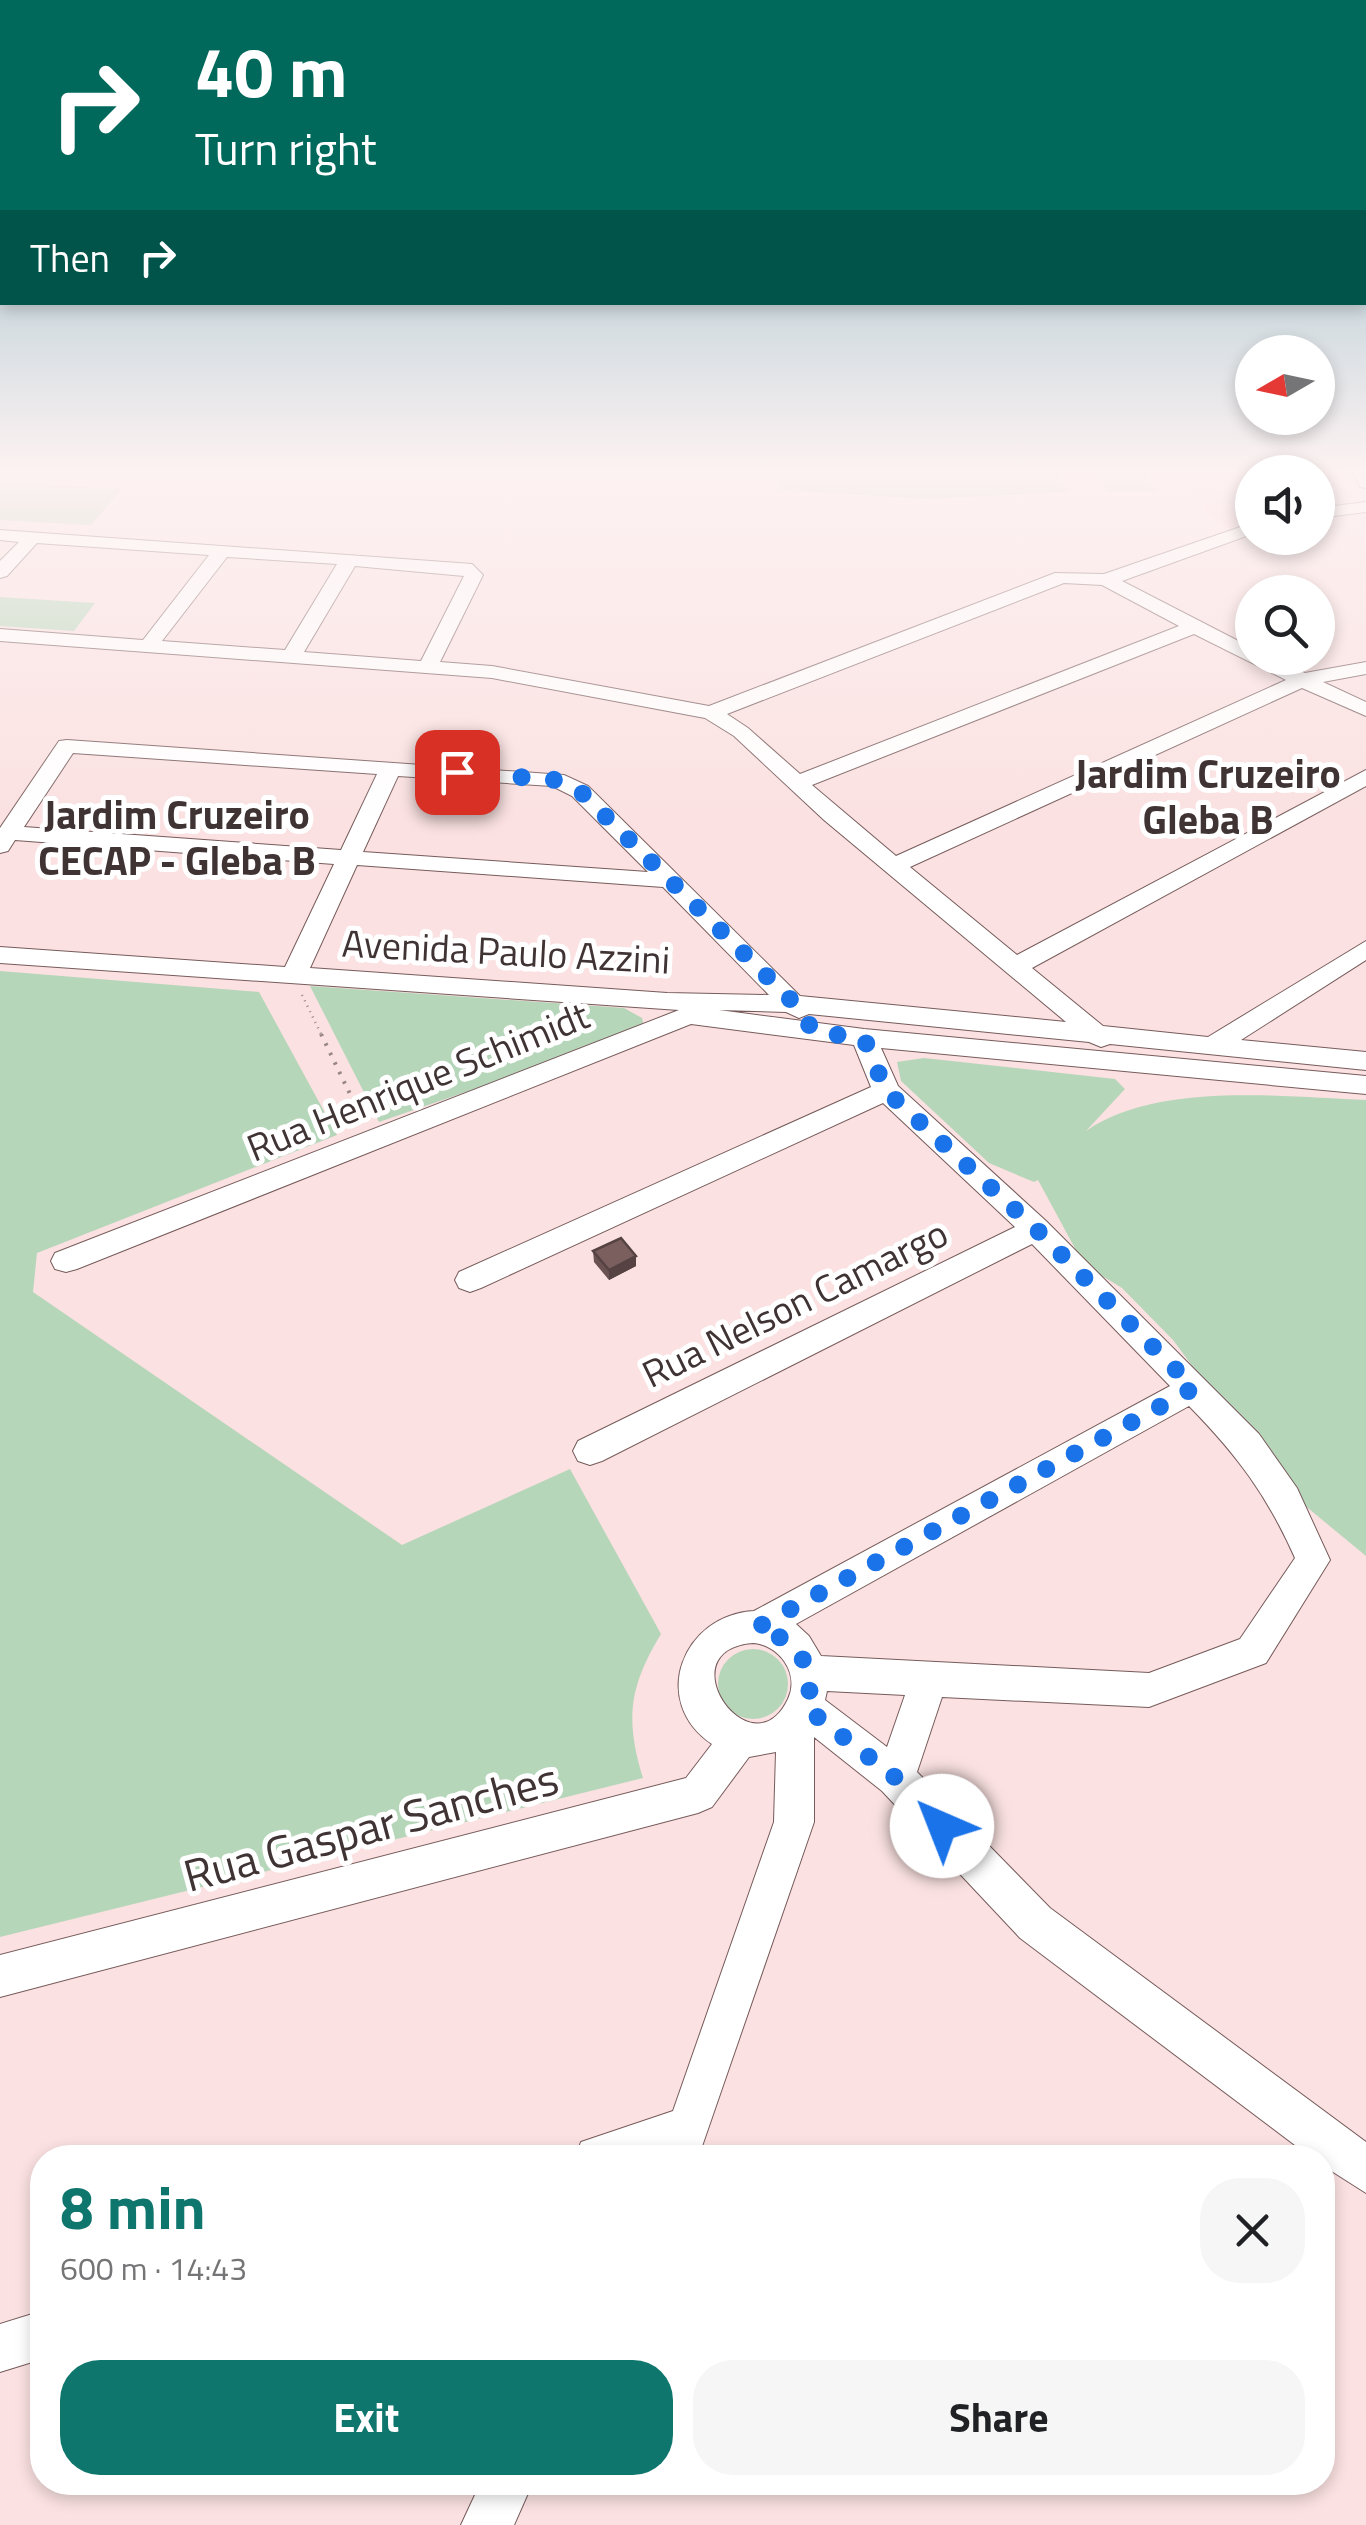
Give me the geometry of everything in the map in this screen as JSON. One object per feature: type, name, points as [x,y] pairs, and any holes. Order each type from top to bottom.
[{"type":"street","points":[[148,648],[192,590]]},
{"type":"street","points":[[290,659],[331,590]]},
{"type":"street","points":[[428,667],[467,590]]},
{"type":"street","points":[[711,713],[1027,590]]},
{"type":"street","points":[[1124,590],[1235,648]]},
{"type":"street","points":[[797,783],[1194,627]]},
{"type":"street","points":[[0,635],[492,672],[621,700],[711,713],[741,732],[1101,1038]]},
{"type":"street","points":[[896,864],[1302,680],[1366,668]]},
{"type":"street","points":[[1292,675],[1366,710]]},
{"type":"street","points":[[4,839],[67,746],[391,766],[569,784],[795,1004],[814,1032]]},
{"type":"street","points":[[294,977],[391,766]]},
{"type":"street","points":[[1016,966],[1366,777]]},
{"type":"street","points":[[4,839],[348,857],[671,882]]},
{"type":"street","points":[[1209,1048],[1366,949]]},
{"type":"street","name":"Avenida Paulo Azzini","points":[[0,954],[684,1005],[795,1004],[863,1024],[1366,1086]]},
{"type":"street","name":"Rua Henrique Schimidt","points":[[66,1260],[372,1140],[684,1005],[814,1032],[863,1024]]},
{"type":"street","points":[[682,2143],[794,1822],[804,1701],[804,1657],[791,1643],[756,1628],[737,1630],[719,1638],[697,1666],[699,1702],[709,1717],[742,1736],[761,1738],[804,1701],[929,1679],[1149,1690],[1253,1651],[1314,1560],[1285,1498],[1246,1444],[1036,1229],[886,1091],[863,1024]]},
{"type":"street","name":"Avenida Paulo Azzini","points":[[863,1024],[1101,1038],[1366,1062]]},
{"type":"street","points":[[470,1280],[886,1091]]},
{"type":"street","name":"Rua Nelson Camargo","points":[[590,1451],[1036,1229]]},
{"type":"street","points":[[756,1628],[1194,1388]]},
{"type":"street","points":[[896,1778],[929,1679]]},
{"type":"street","points":[[804,1701],[896,1778],[1035,1923],[1332,2145]]},
{"type":"street","name":"Rua Gaspar Sanches","points":[[0,1976],[698,1794],[742,1736]]},
{"type":"street","points":[[1335,2147],[1366,2170]]},
{"type":"street","points":[[0,2348],[30,2338]]},
{"type":"street","points":[[487,2525],[502,2495]]},
{"type":"path","points":[[294,977],[372,1140]]},
{"type":"green space","points":[[0,597],[95,603],[74,631],[0,626]]},
{"type":"green space","points":[[0,971],[259,992],[337,1135],[37,1253],[33,1292],[402,1545],[570,1469],[661,1634],[642,1671],[633,1704],[634,1738],[643,1778],[0,1937]]},
{"type":"green space","points":[[310,986],[624,1008],[642,1018],[645,1030],[379,1122]]},
{"type":"green space","points":[[924,1058],[1115,1079],[1125,1089],[1086,1131],[1115,1115],[1184,1098],[1260,1095],[1366,1100],[1366,1556],[1239,1451],[1193,1367],[1173,1340],[1122,1288],[1084,1265],[1038,1180],[1034,1182],[989,1163],[901,1081],[897,1062]]},
{"type":"green space","points":[[753,1649],[778,1659],[788,1684],[778,1709],[753,1719],[728,1709],[718,1684],[728,1659]]},
{"type":"building","points":[[621,1238],[636,1256],[609,1270],[593,1251]]},
{"type":"district","name":"Jardim Cruzeiro Gleba B","points":[[1208,797]]},
{"type":"district","name":"Jardim Cruzeiro CECAP - Gleba B","points":[[177,838]]},
{"type":"route","points":[[457,772],[556,780],[580,791],[795,1004],[814,1032],[864,1038],[886,1091],[1036,1229],[1194,1388],[756,1628],[775,1633],[804,1657],[812,1691],[806,1708],[896,1778],[942,1826]]}]
